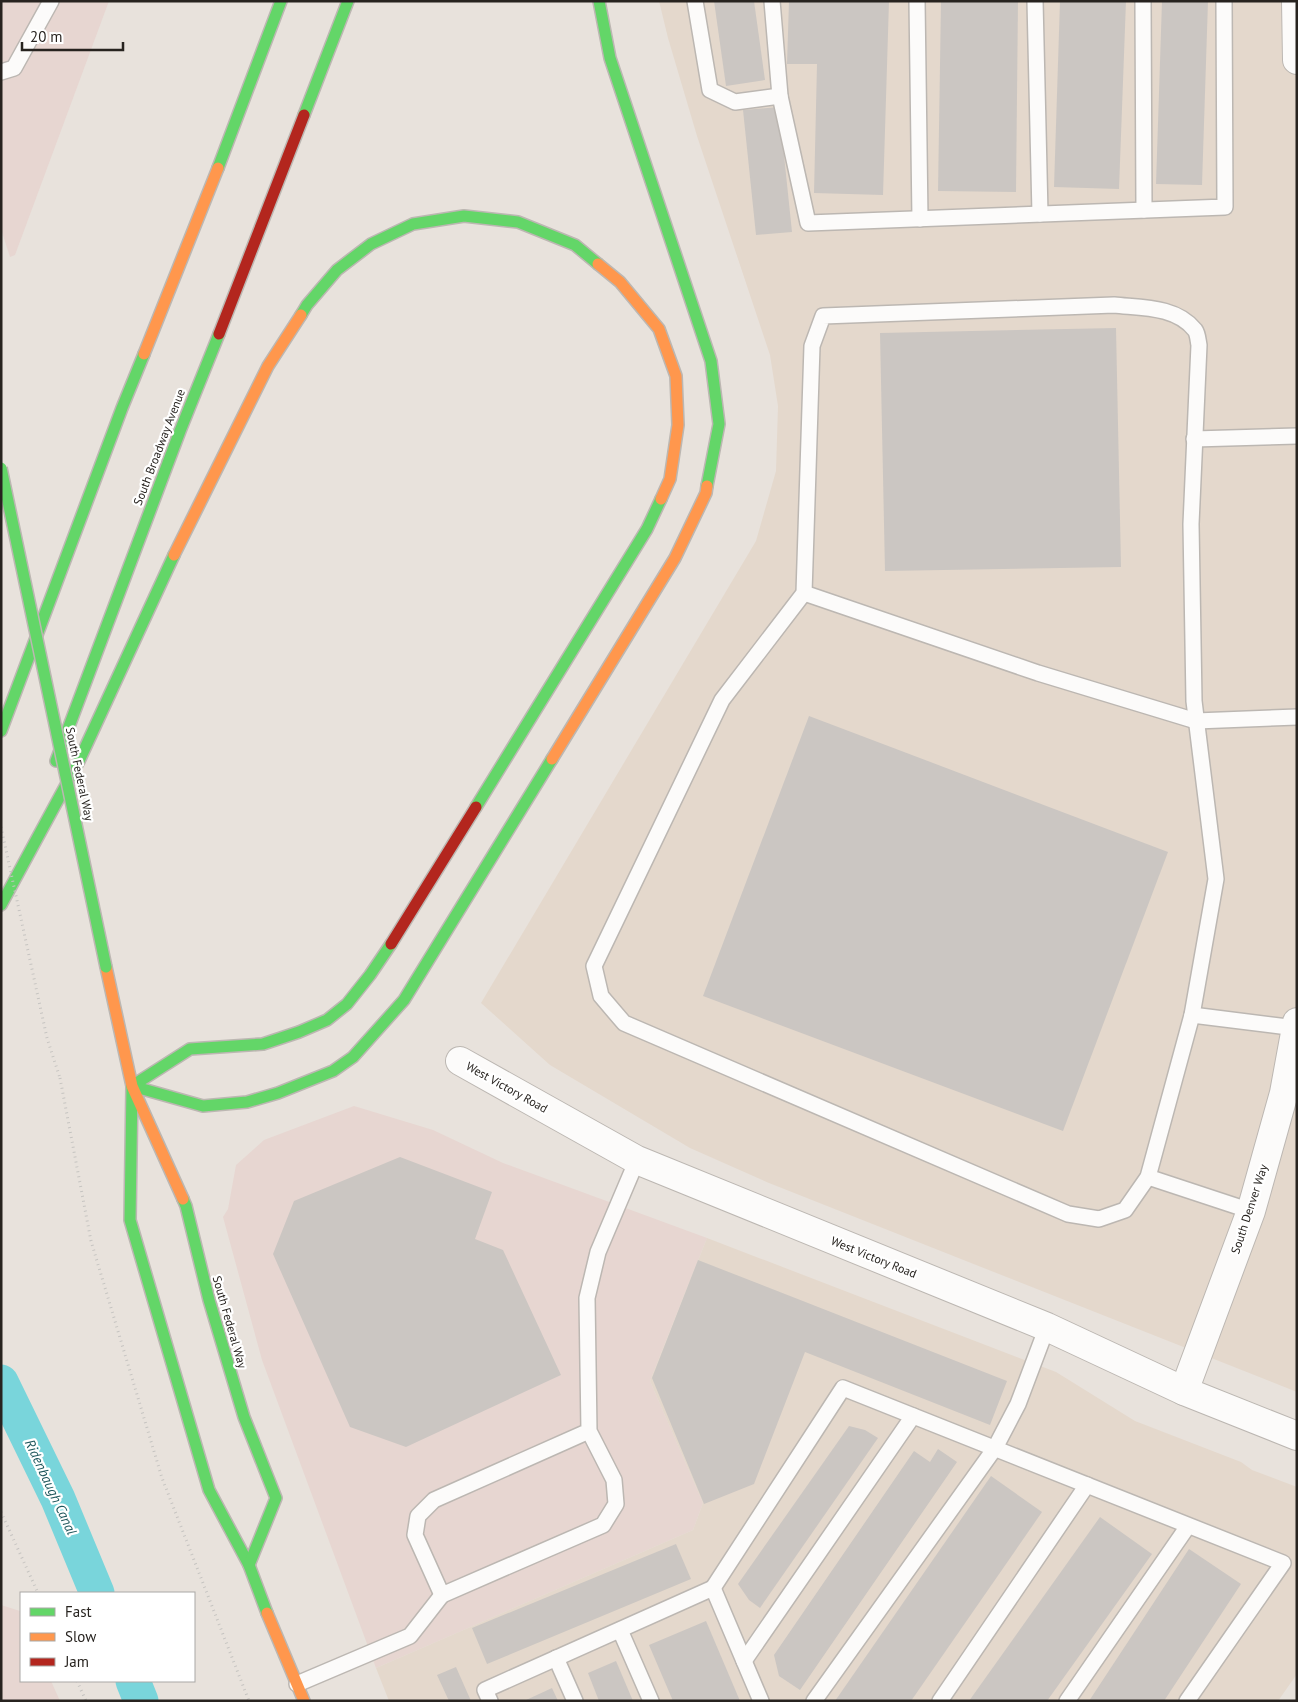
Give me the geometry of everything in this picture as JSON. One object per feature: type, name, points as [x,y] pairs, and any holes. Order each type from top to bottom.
[{"type":"main road","points":[[1,731],[122,408],[205,202],[281,1]]},
{"type":"main road","name":"South Broadway Avenue","points":[[50,775],[180,431],[348,1]]},
{"type":"main road","points":[[132,1086],[203,1106],[247,1102],[278,1094],[333,1071],[353,1057],[404,1000],[675,558],[706,492],[719,424],[711,361],[610,58],[599,1]]},
{"type":"main road","points":[[248,88],[257,30]]},
{"type":"main road","points":[[1,905],[79,761],[181,539],[268,366],[308,305],[337,270],[371,244],[413,224],[464,216],[518,222],[575,245],[620,282],[659,329],[676,376],[678,425],[670,479],[647,529],[417,904],[370,975],[347,1004],[327,1020],[263,1044],[190,1049],[132,1086]]},
{"type":"main road","name":"South Federal Way","points":[[1,468],[132,1086],[186,1206],[208,1300],[244,1417],[276,1498],[249,1565]]},
{"type":"main road","points":[[1,905],[33,821]]},
{"type":"main road","name":"South Federal Way","points":[[132,1086],[130,1220],[209,1490],[249,1565],[304,1701]]},
{"type":"street","points":[[1296,1],[1297,60]]},
{"type":"street","name":"South Denver Way","points":[[1184,1391],[1251,1211],[1290,1095],[1296,1025]]},
{"type":"street","name":"West Victory Road","points":[[460,1061],[637,1160],[1047,1327],[1184,1391],[1297,1436]]},
{"type":"lane","points":[[1,72],[14,68],[51,1]]},
{"type":"lane","points":[[695,1],[710,90],[735,102],[780,96]]},
{"type":"lane","points":[[772,1],[780,96],[808,223],[1225,207],[1224,1]]},
{"type":"lane","points":[[917,1],[920,219]]},
{"type":"lane","points":[[1035,1],[1040,214]]},
{"type":"lane","points":[[1143,1],[1144,210]]},
{"type":"lane","points":[[1114,305],[1161,310],[1177,314],[1196,331],[1199,345],[1194,440],[1191,524],[1194,701],[1216,879],[1192,1015],[1148,1177],[1125,1210],[1099,1219],[1068,1214],[624,1023],[601,996],[594,966],[722,700],[804,593],[812,346],[823,316],[1114,305]]},
{"type":"lane","points":[[1194,440],[1297,436]]},
{"type":"lane","points":[[804,593],[1038,673],[1196,722],[1297,716]]},
{"type":"lane","points":[[1192,1015],[1296,1025]]},
{"type":"lane","points":[[297,1684],[410,1636],[442,1595],[603,1525],[616,1504],[614,1480],[589,1431],[587,1298],[598,1252],[637,1160]]},
{"type":"lane","points":[[1148,1177],[1251,1211]]},
{"type":"lane","points":[[814,1701],[995,1448],[1018,1404],[1047,1327]]},
{"type":"lane","points":[[490,1701],[485,1690],[712,1588],[843,1388],[1283,1563],[1187,1701]]},
{"type":"lane","points":[[744,1661],[913,1416]]},
{"type":"lane","points":[[442,1595],[415,1535],[418,1516],[434,1500],[589,1431]]},
{"type":"lane","points":[[940,1701],[1087,1485]]},
{"type":"lane","points":[[1067,1701],[1188,1526]]},
{"type":"lane","points":[[712,1588],[761,1701]]},
{"type":"lane","points":[[620,1630],[651,1701]]},
{"type":"lane","points":[[556,1658],[575,1701]]},
{"type":"path","points":[[1,827],[47,1038],[60,1078],[88,1230],[162,1478],[249,1701]]},
{"type":"path","points":[[88,1230],[96,1228]]},
{"type":"path","points":[[1,1512],[38,1592]]},
{"type":"path","points":[[77,1682],[86,1701]]},
{"type":"shaded area","points":[[1,1],[109,1],[15,255],[10,257],[1,229]]},
{"type":"shaded area","points":[[659,1],[1297,1],[1297,1392],[769,1183],[690,1148],[550,1065],[481,1003],[756,541],[776,471],[778,406],[770,355],[697,136]]},
{"type":"shaded area","points":[[354,1106],[433,1130],[503,1163],[707,1238],[650,1381],[703,1503],[693,1530],[376,1668],[262,1360],[223,1217],[228,1209],[236,1165],[264,1140]]},
{"type":"shaded area","points":[[707,1238],[1056,1372],[1135,1421],[1241,1462],[1252,1470],[1297,1487],[1297,1674],[1278,1701],[389,1701],[376,1668],[693,1530],[703,1503],[650,1381]]},
{"type":"shaded area","points":[[1,1605],[20,1611],[20,1682],[51,1682],[60,1701],[1,1701]]},
{"type":"building","points":[[714,1],[754,1],[765,80],[726,86]]},
{"type":"building","points":[[789,1],[889,1],[883,195],[814,193],[817,64],[787,64]]},
{"type":"building","points":[[941,1],[1018,1],[1016,192],[938,191]]},
{"type":"building","points":[[1060,1],[1126,1],[1119,189],[1054,187]]},
{"type":"building","points":[[1162,1],[1208,1],[1202,185],[1156,184]]},
{"type":"building","points":[[779,107],[792,232],[756,235],[743,110]]},
{"type":"building","points":[[1116,328],[1121,567],[885,571],[880,333]]},
{"type":"building","points":[[809,716],[1168,852],[1063,1131],[703,996]]},
{"type":"building","points":[[400,1157],[492,1192],[475,1239],[503,1250],[561,1375],[406,1447],[350,1427],[273,1254],[294,1201]]},
{"type":"building","points":[[698,1260],[1007,1381],[990,1425],[805,1352],[754,1484],[704,1504],[652,1378]]},
{"type":"building","points":[[849,1426],[865,1430],[878,1438],[760,1608],[749,1600],[738,1584]]},
{"type":"building","points":[[938,1449],[957,1462],[800,1690],[779,1676],[774,1655],[914,1451],[930,1462]]},
{"type":"building","points":[[991,1476],[1042,1512],[911,1701],[835,1701]]},
{"type":"building","points":[[1100,1517],[1152,1554],[1047,1701],[969,1701]]},
{"type":"building","points":[[676,1544],[691,1579],[487,1664],[472,1628]]},
{"type":"building","points":[[1189,1549],[1241,1584],[1164,1701],[1089,1701]]},
{"type":"building","points":[[706,1621],[740,1701],[673,1701],[649,1645]]},
{"type":"building","points":[[616,1661],[633,1701],[599,1701],[588,1673]]},
{"type":"building","points":[[456,1667],[471,1701],[449,1701],[437,1675]]},
{"type":"building","points":[[552,1688],[558,1701],[524,1701]]},
{"type":"waterway","name":"Ridenbaugh Canal","points":[[1,1382],[58,1499],[97,1592]]},
{"type":"waterway","name":"Ridenbaugh Canal","points":[[133,1682],[141,1701]]},
{"type":"traffic: fast","points":[[218,168],[281,1]]},
{"type":"traffic: fast","points":[[304,115],[348,1]]},
{"type":"traffic: fast","points":[[599,1],[610,58],[711,361],[719,424],[707,486]]},
{"type":"traffic: fast","points":[[301,315],[307,305],[337,270],[371,244],[413,224],[464,216],[518,222],[575,245],[598,264]]},
{"type":"traffic: fast","points":[[56,761],[180,431],[219,334]]},
{"type":"traffic: fast","points":[[1,731],[144,354]]},
{"type":"traffic: fast","points":[[1,468],[106,967]]},
{"type":"traffic: fast","points":[[476,807],[647,529],[661,499]]},
{"type":"traffic: fast","points":[[1,905],[79,761],[174,555]]},
{"type":"traffic: fast","points":[[132,1086],[203,1106],[247,1102],[278,1093],[333,1071],[353,1057],[404,1000],[552,759]]},
{"type":"traffic: fast","points":[[132,1086],[190,1049],[263,1044],[327,1020],[347,1004],[391,944]]},
{"type":"traffic: fast","points":[[132,1086],[130,1220],[209,1490],[249,1565],[267,1613]]},
{"type":"traffic: fast","points":[[183,1199],[209,1300],[244,1417],[276,1498],[249,1565]]},
{"type":"traffic: slow","points":[[144,354],[218,168]]},
{"type":"traffic: slow","points":[[598,264],[620,282],[659,329],[676,376],[678,425],[670,479],[661,499]]},
{"type":"traffic: slow","points":[[174,555],[268,366],[301,315]]},
{"type":"traffic: slow","points":[[552,759],[675,558],[706,493],[707,486]]},
{"type":"traffic: slow","points":[[106,967],[132,1086],[183,1199]]},
{"type":"traffic: slow","points":[[267,1613],[304,1701]]},
{"type":"traffic: jam","points":[[219,334],[304,115]]},
{"type":"traffic: jam","points":[[391,944],[476,807]]}]
